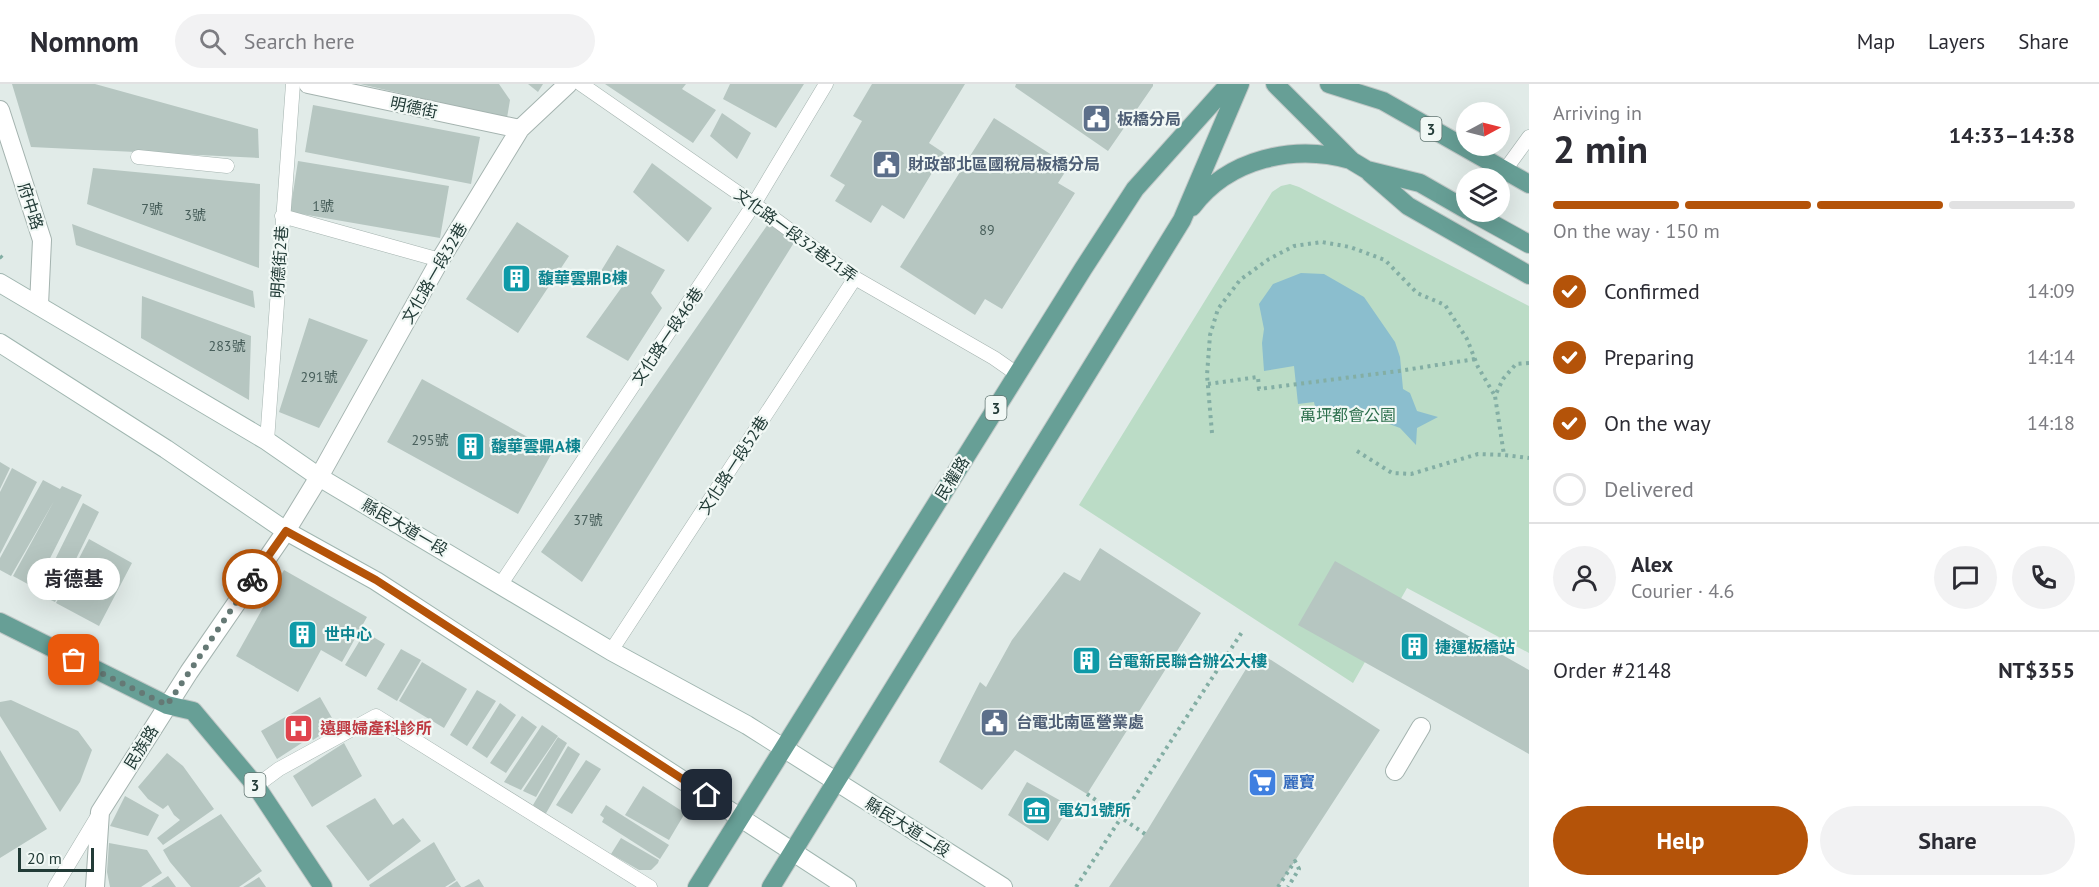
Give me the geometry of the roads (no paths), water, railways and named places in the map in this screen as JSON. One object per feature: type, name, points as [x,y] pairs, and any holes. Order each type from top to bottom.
[{"type":"main road","name":"明德街","points":[[308,84],[328,86],[520,129]]},
{"type":"main road","name":"文化路一段32巷","points":[[286,531],[319,477],[440,260],[520,129],[568,84]]},
{"type":"main road","name":"民權路","points":[[696,887],[1135,189],[1229,84]]},
{"type":"main road","points":[[1182,220],[1240,84]]},
{"type":"main road","points":[[1275,84],[1360,165],[1408,206],[1529,275]]},
{"type":"main road","name":"3","points":[[1329,84],[1383,101],[1501,168]]},
{"type":"main road","name":"府中路","points":[[0,110],[42,240],[39,306]]},
{"type":"main road","points":[[771,887],[1182,220],[1214,184],[1256,161],[1298,153],[1334,156],[1420,183],[1456,204]]},
{"type":"main road","name":"3","points":[[1510,173],[1529,184]]},
{"type":"main road","points":[[1489,222],[1529,244]]},
{"type":"main road","name":"縣民大道一段","points":[[0,283],[267,441],[319,477],[611,651],[747,724],[812,766]]},
{"type":"main road","points":[[0,343],[165,449],[286,531],[376,580],[847,887]]},
{"type":"main road","name":"民族路","points":[[95,887],[100,812],[167,705],[286,531]]},
{"type":"main road","name":"3","points":[[0,622],[167,705],[193,711],[256,786],[323,887]]},
{"type":"main road","points":[[1395,771],[1421,727]]},
{"type":"main road","name":"縣民大道二段","points":[[812,766],[1003,887]]},
{"type":"lane","name":"明德街2巷","points":[[267,441],[282,216],[294,84]]},
{"type":"lane","name":"文化路一段32巷21弄","points":[[581,84],[754,204],[855,278],[994,358],[1017,374]]},
{"type":"lane","name":"文化路一段46巷","points":[[501,584],[754,204],[826,84]]},
{"type":"lane","points":[[1506,168],[1529,137]]},
{"type":"lane","points":[[138,157],[227,166]]},
{"type":"lane","points":[[282,216],[440,260]]},
{"type":"lane","name":"文化路一段52巷","points":[[611,651],[855,278]]},
{"type":"lane","points":[[256,786],[279,769],[376,716],[650,887]]},
{"type":"lane","points":[[55,887],[100,812]]},
{"type":"water","points":[[1301,273],[1324,274],[1364,297],[1395,342],[1400,357],[1403,389],[1410,393],[1417,411],[1438,417],[1417,428],[1416,445],[1400,428],[1368,416],[1343,410],[1316,411],[1314,402],[1298,404],[1294,366],[1264,371],[1262,343],[1264,329],[1259,304],[1273,284]]},
{"type":"place","name":"板橋分局","points":[[1096,119]]},
{"type":"place","name":"財政部北區國稅局板橋分局","points":[[887,164]]},
{"type":"place","name":"馥華雲鼎B棟","points":[[517,278]]},
{"type":"place","name":"馥華雲鼎A棟","points":[[470,446]]},
{"type":"place","name":"世中心","points":[[303,634]]},
{"type":"place","name":"捷運板橋站","points":[[1414,647]]},
{"type":"place","name":"肯德基","points":[[74,660]]},
{"type":"place","name":"台電新民聯合辦公大樓","points":[[1086,661]]},
{"type":"place","name":"台電北南區營業處","points":[[995,722]]},
{"type":"place","name":"遠興婦產科診所","points":[[299,728]]},
{"type":"place","name":"麗寶","points":[[1262,782]]},
{"type":"place","name":"電幻1號所","points":[[1037,810]]},
{"type":"park label","name":"萬坪都會公園","points":[[1348,415]]}]
